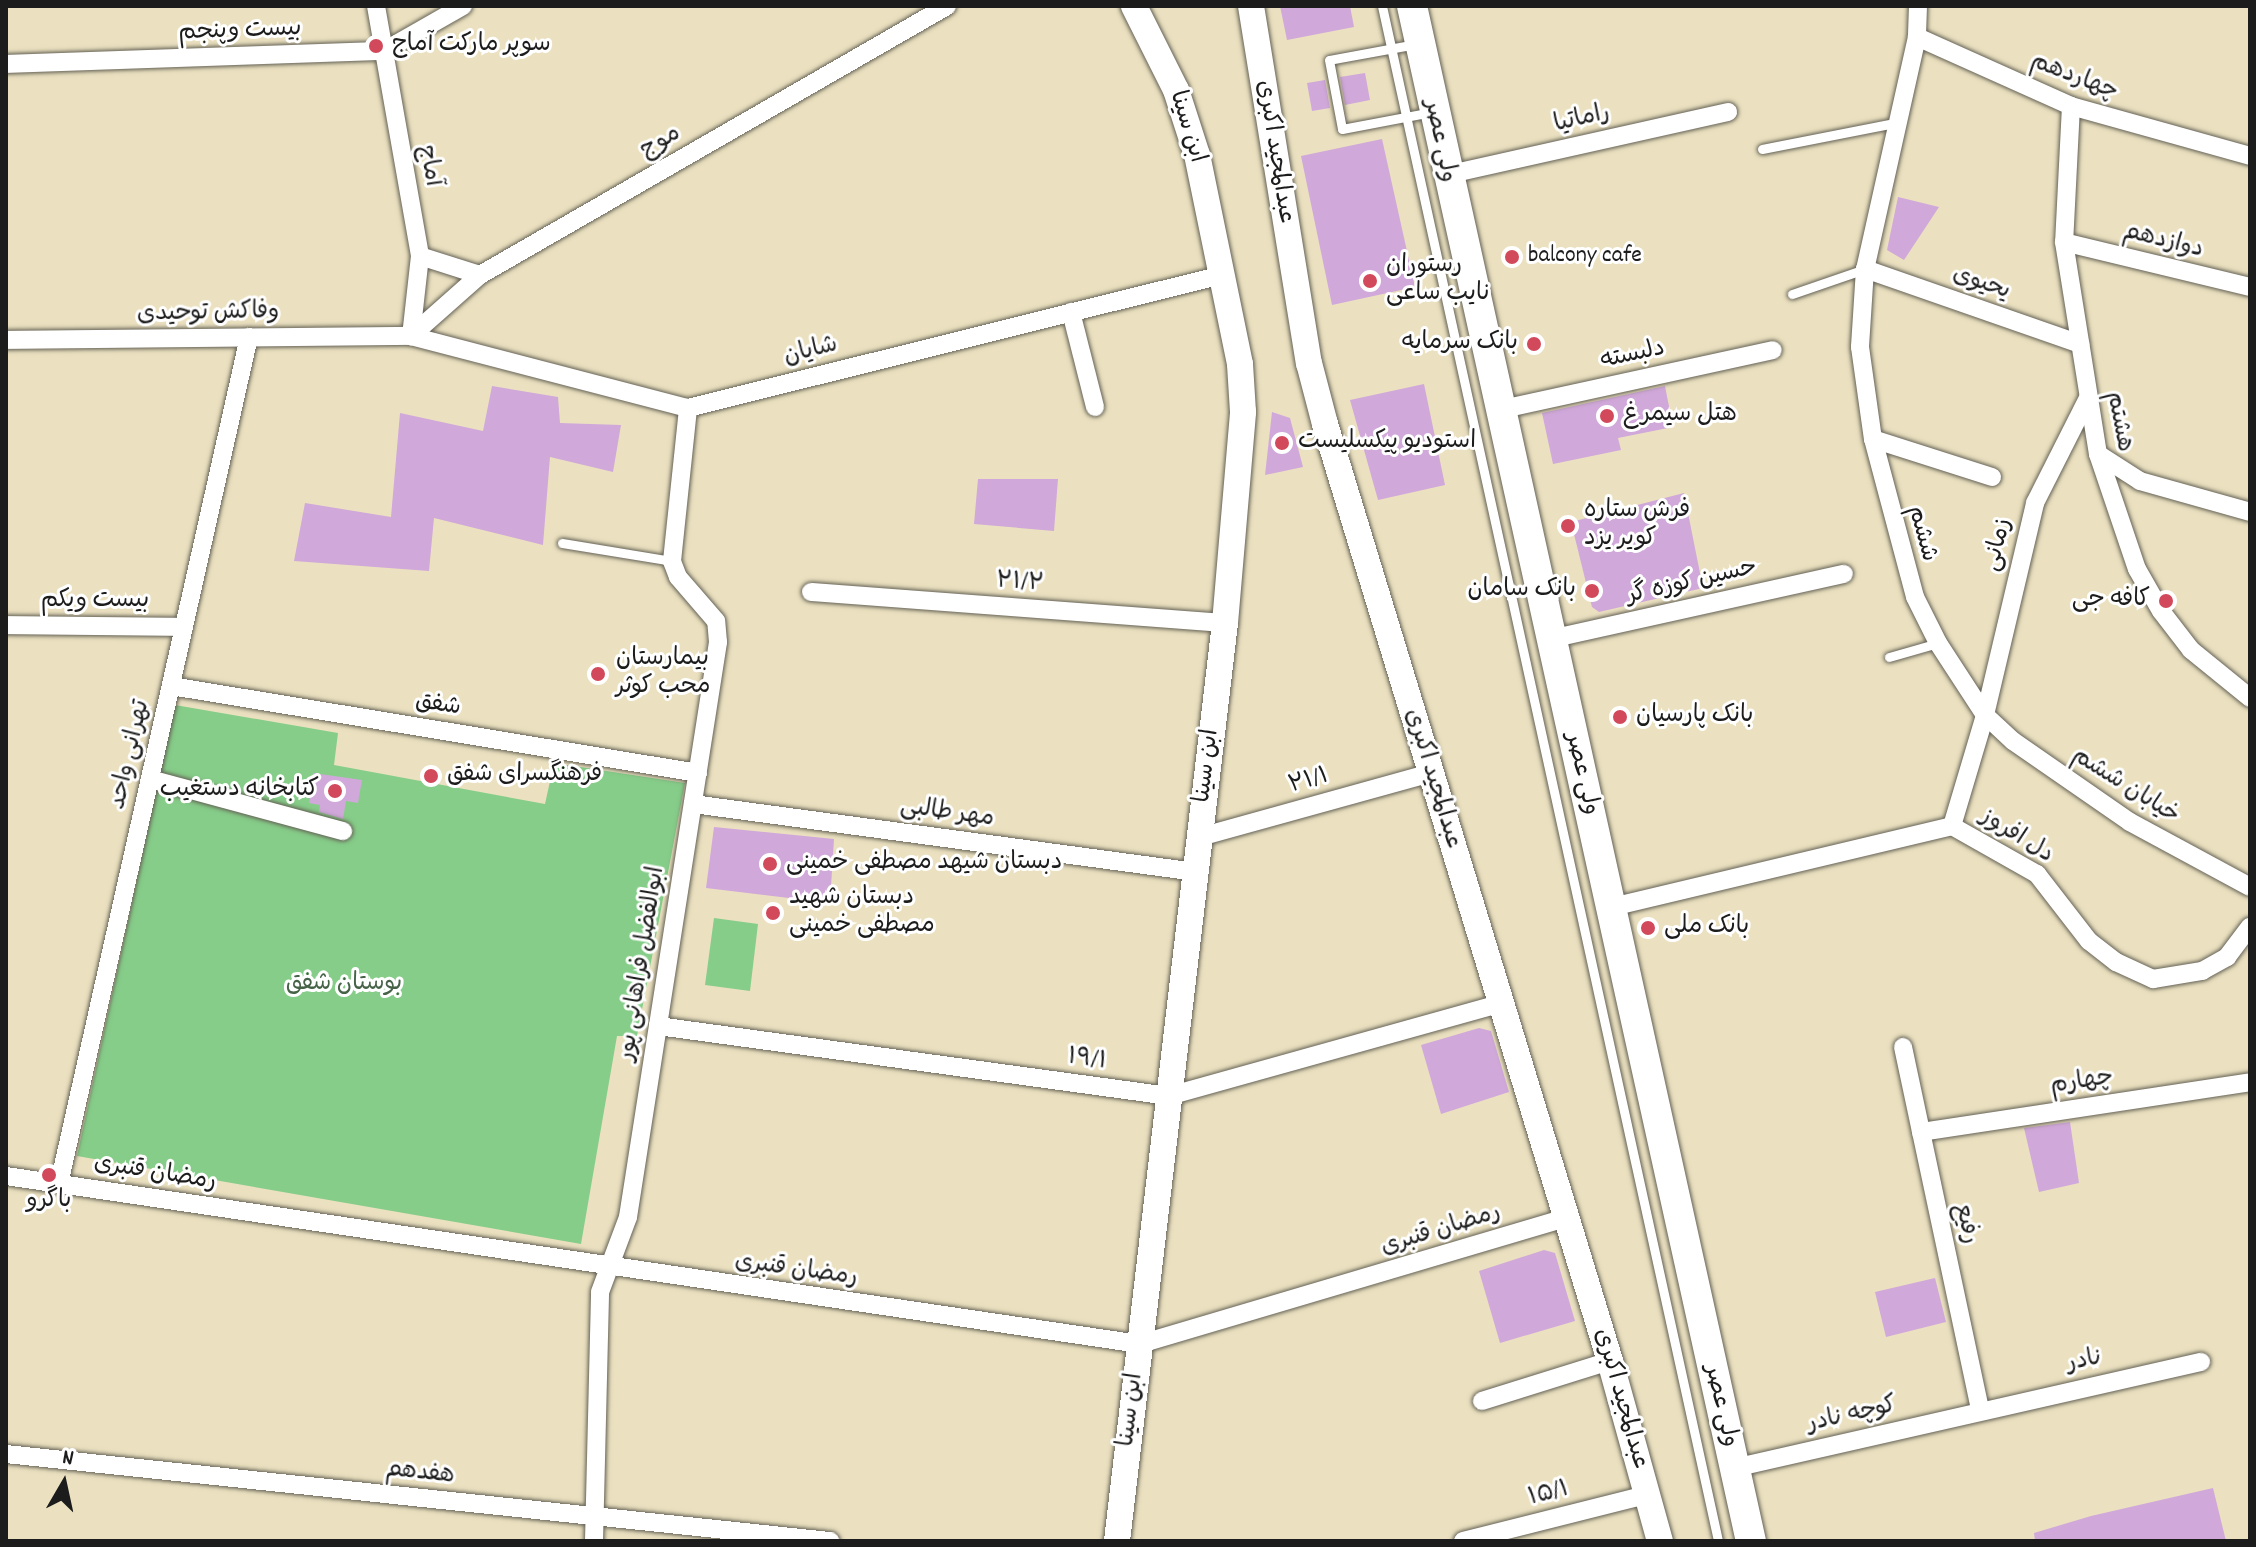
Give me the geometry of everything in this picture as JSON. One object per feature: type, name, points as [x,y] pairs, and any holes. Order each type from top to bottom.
[{"type":"main road","name":"ولی عصر","points":[[1412,6],[1405,46],[1433,112],[1503,409],[1550,639],[1751,1541]]},
{"type":"street","name":"آماج","points":[[376,6],[420,256],[411,336]]},
{"type":"street","name":"بیست وپنجم","points":[[6,64],[384,51],[463,6]]},
{"type":"street","name":"موج","points":[[411,336],[480,275],[947,6]]},
{"type":"street","name":"ابن سینا","points":[[1117,1541],[1225,623],[1243,412],[1222,275],[1197,155],[1176,90],[1134,6]]},
{"type":"street","name":"عبدالمجید اکبری","points":[[1251,6],[1309,363],[1430,773],[1610,1361],[1660,1541]]},
{"type":"street","points":[[1917,37],[1918,6]]},
{"type":"street","name":"چهاردهم","points":[[1917,37],[2071,106],[2250,156]]},
{"type":"street","name":"ششم","points":[[1917,37],[1894,123],[1865,269],[1860,347],[1873,439],[1900,551],[1938,643],[1985,715]]},
{"type":"street","name":"هشتم","points":[[2071,106],[2064,242],[2098,454],[2137,569],[2161,611],[2191,650],[2250,698]]},
{"type":"street","name":"راماتیا","points":[[1446,175],[1728,112]]},
{"type":"street","name":"دوازدهم","points":[[2064,242],[2250,287]]},
{"type":"street","points":[[420,256],[480,275]]},
{"type":"street","name":"یحیوی","points":[[1865,269],[2080,344]]},
{"type":"street","name":"شایان","points":[[411,336],[688,408],[1222,275]]},
{"type":"street","points":[[1071,312],[1095,407]]},
{"type":"street","name":"وفاکش توحیدی","points":[[6,340],[411,336]]},
{"type":"street","name":"تهرانی واحد","points":[[59,1184],[249,337]]},
{"type":"street","name":"دلبسته","points":[[1503,409],[1773,350]]},
{"type":"street","name":"زمانی","points":[[1952,826],[1985,715],[2035,503],[2088,398]]},
{"type":"street","points":[[672,561],[688,408]]},
{"type":"street","points":[[1873,439],[1992,477]]},
{"type":"street","points":[[2098,454],[2140,481],[2250,512]]},
{"type":"street","name":"ابوالفضل فراهانی پور","points":[[594,1541],[600,1292],[628,1217],[718,642],[716,621],[678,577],[672,561]]},
{"type":"street","name":"حسین کوزه گر","points":[[1550,639],[1844,574]]},
{"type":"street","name":"۲۱/۲","points":[[811,592],[1225,623]]},
{"type":"street","name":"بیست‌ ویکم","points":[[6,625],[184,627]]},
{"type":"street","name":"شفق","points":[[171,686],[698,773]]},
{"type":"street","name":"خیابان ششم","points":[[1985,715],[2085,793],[2250,887]]},
{"type":"street","name":"۲۱/۱","points":[[1200,837],[1430,773]]},
{"type":"street","points":[[150,779],[343,831]]},
{"type":"street","name":"مهر طالبی","points":[[693,804],[1196,872]]},
{"type":"street","name":"دل افروز","points":[[1612,907],[1952,826],[2037,874],[2089,941],[2116,962],[2153,979],[2202,971],[2227,957],[2250,927]]},
{"type":"street","name":"۱۹/۱","points":[[658,1026],[1169,1096],[1501,1003]]},
{"type":"street","name":"رفیع","points":[[1903,1047],[1980,1410]]},
{"type":"street","name":"چهارم","points":[[1921,1132],[2250,1082]]},
{"type":"street","name":"رمضان قنبری","points":[[6,1176],[611,1269],[1140,1344],[1566,1218]]},
{"type":"street","points":[[1482,1401],[1610,1361]]},
{"type":"street","name":"نادر","points":[[1980,1410],[2201,1362]]},
{"type":"street","name":"کوچه نادر","points":[[1734,1468],[1980,1410]]},
{"type":"street","name":"هفدهم","points":[[6,1454],[830,1541]]},
{"type":"street","name":"۱۵/۱","points":[[1463,1541],[1646,1495]]},
{"type":"lane","points":[[1382,6],[1405,46],[1403,118],[1718,1541]]},
{"type":"lane","points":[[1405,46],[1329,60],[1342,129],[1433,112]]},
{"type":"lane","points":[[1762,149],[1894,123]]},
{"type":"lane","points":[[1792,294],[1865,269]]},
{"type":"lane","points":[[562,543],[672,561]]},
{"type":"lane","points":[[1889,657],[1938,643]]},
{"type":"green space","name":"بوستان شفق","points":[[175,705],[338,733],[334,765],[545,804],[554,763],[685,783],[637,1036],[617,1036],[581,1244],[77,1156]]},
{"type":"green space","points":[[714,918],[758,924],[750,991],[705,985]]},
{"type":"building","points":[[1280,6],[1350,6],[1354,27],[1287,40]]},
{"type":"building","points":[[1365,73],[1370,100],[1345,105],[1340,77]]},
{"type":"building","points":[[1325,80],[1330,108],[1312,111],[1307,83]]},
{"type":"building","points":[[1382,139],[1415,287],[1332,305],[1301,156]]},
{"type":"building","points":[[1898,197],[1939,207],[1904,260],[1887,250]]},
{"type":"building","points":[[1424,384],[1445,485],[1378,500],[1350,400]]},
{"type":"building","points":[[492,386],[558,397],[560,423],[621,425],[613,472],[550,457],[543,545],[434,518],[429,571],[294,561],[305,503],[391,517],[400,413],[483,431]]},
{"type":"building","name":"هتل سیمرغ","points":[[1665,386],[1673,427],[1618,438],[1621,450],[1553,464],[1542,413]]},
{"type":"building","name":"استودیو پیکسلیست","points":[[1272,412],[1290,418],[1303,467],[1265,475]]},
{"type":"building","points":[[978,479],[1058,479],[1054,531],[974,524]]},
{"type":"building","points":[[1684,493],[1703,588],[1599,612],[1592,607],[1571,522]]},
{"type":"building","name":"کتابخانه دستغیب","points":[[313,773],[362,780],[358,803],[346,801],[343,819],[319,812],[320,805],[309,803]]},
{"type":"building","name":"دبستان شیهد مصطفی خمینی","points":[[714,827],[834,839],[830,903],[706,888]]},
{"type":"building","points":[[1479,1028],[1491,1031],[1509,1092],[1441,1114],[1421,1045]]},
{"type":"building","points":[[2070,1122],[2079,1183],[2039,1192],[2024,1128]]},
{"type":"building","points":[[1544,1250],[1555,1253],[1575,1321],[1500,1343],[1479,1271]]},
{"type":"building","points":[[1935,1278],[1946,1322],[1886,1337],[1875,1292]]},
{"type":"building","points":[[2213,1488],[2226,1541],[2035,1541],[2034,1533],[2091,1516]]},
{"type":"place","name":"سوپر مارکت آماج","points":[[376,46]]},
{"type":"place","name":"balcony cafe","points":[[1512,257]]},
{"type":"place","name":"رستوران نایب ساعی","points":[[1370,281]]},
{"type":"place","name":"بانک سرمایه","points":[[1534,344]]},
{"type":"place","name":"هتل سیمرغ","points":[[1607,416]]},
{"type":"place","name":"استودیو پیکسلیست","points":[[1282,443]]},
{"type":"place","name":"فرش ستاره کویر یزد","points":[[1568,526]]},
{"type":"place","name":"بانک سامان","points":[[1592,591]]},
{"type":"place","name":"کافه جی","points":[[2166,601]]},
{"type":"place","name":"بیمارستان محب کوثر","points":[[598,674]]},
{"type":"place","name":"بانک پارسیان","points":[[1620,717]]},
{"type":"place","name":"فرهنگسرای شفق","points":[[431,776]]},
{"type":"place","name":"کتابخانه دستغیب","points":[[335,791]]},
{"type":"place","name":"دبستان شیهد مصطفی خمینی","points":[[770,864]]},
{"type":"place","name":"دبستان شهید مصطفی خمینی","points":[[773,913]]},
{"type":"place","name":"بانک ملی","points":[[1648,928]]},
{"type":"place","name":"باگرو","points":[[49,1175]]}]
